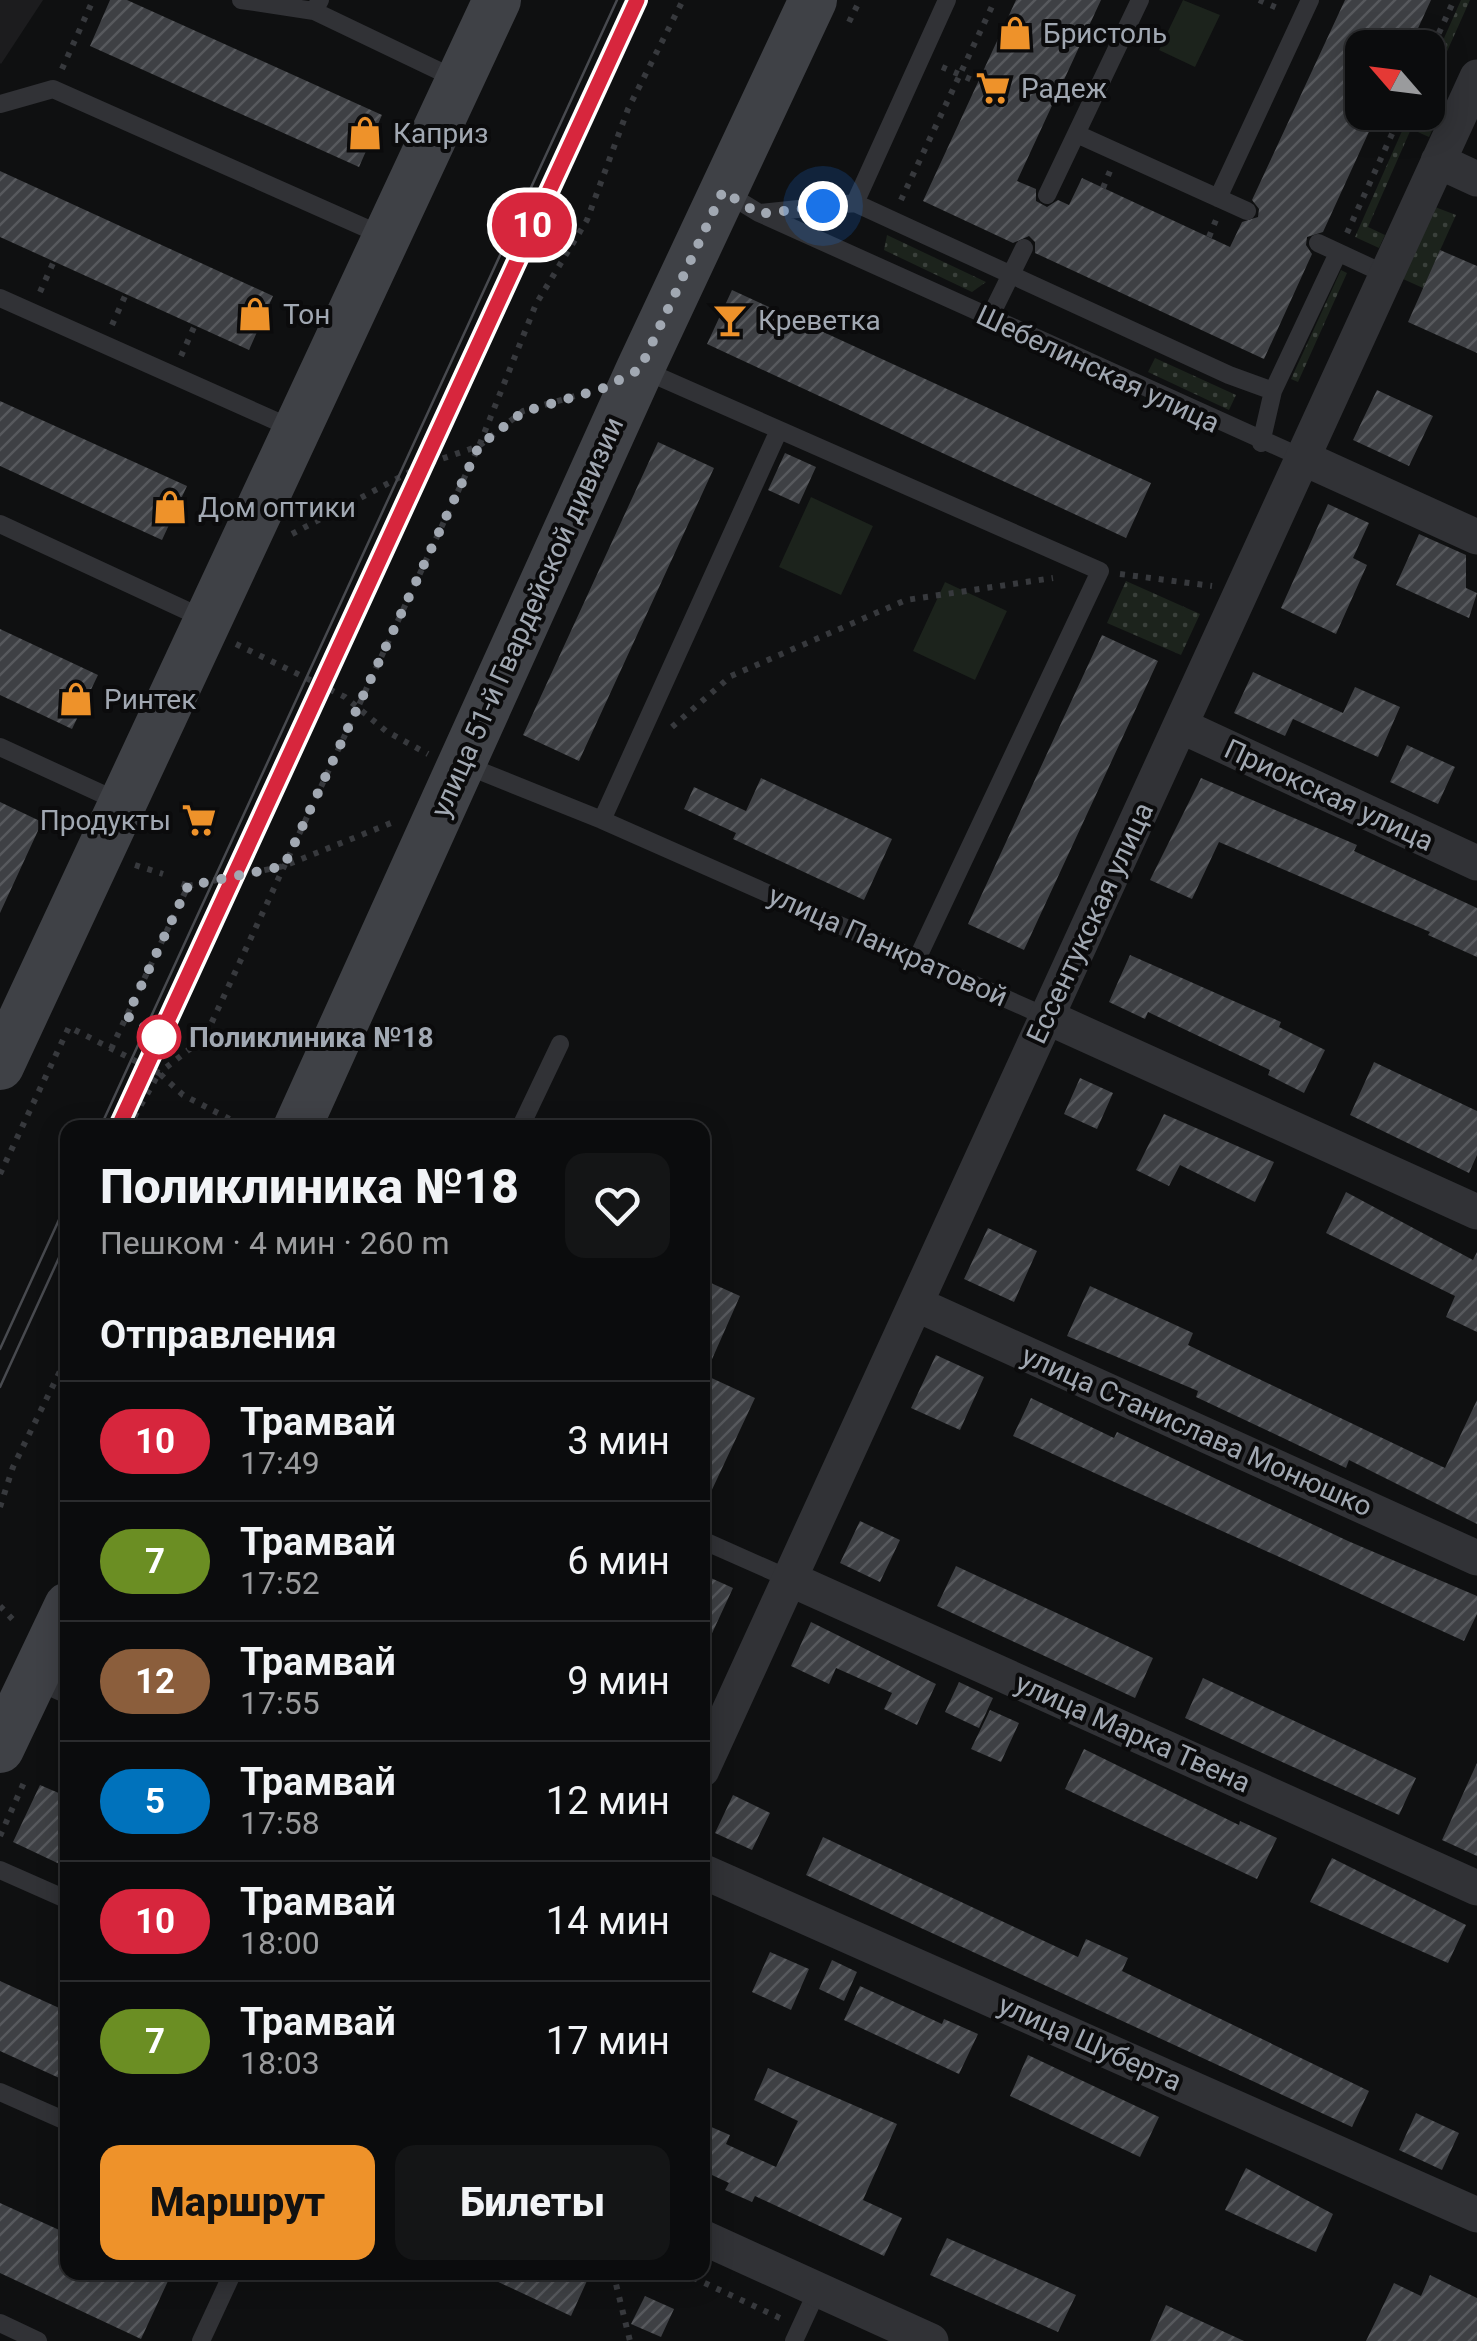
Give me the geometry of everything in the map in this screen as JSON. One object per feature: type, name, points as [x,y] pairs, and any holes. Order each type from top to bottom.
[{"type":"main road","points":[[0,1066],[497,0]]},
{"type":"main road","name":"улица 51-й Гвардейской дивизии","points":[[300,1120],[640,369],[741,202],[813,0]]},
{"type":"main road","points":[[0,1749],[50,1687],[60,1642]]},
{"type":"street","name":"Ессентукская улица","points":[[710,1753],[1477,77]]},
{"type":"street","points":[[1438,161],[1477,179]]},
{"type":"street","name":"Шебелинская улица","points":[[1303,458],[1477,538]]},
{"type":"street","name":"Приокская улица","points":[[1181,726],[1477,863]]},
{"type":"street","name":"улица Панкратовой","points":[[1047,1017],[1477,1212]]},
{"type":"street","name":"улица Станислава Монюшко","points":[[916,1304],[1477,1558]]},
{"type":"street","name":"улица Марка Твена","points":[[790,1579],[1477,1888]]},
{"type":"street","name":"улица Шуберта","points":[[710,1876],[1477,2216]]},
{"type":"street","points":[[710,2241],[931,2341]]},
{"type":"lane","points":[[241,0],[317,6],[460,80]]},
{"type":"lane","points":[[855,203],[947,0]]},
{"type":"lane","points":[[1047,194],[1079,135],[1140,0]]},
{"type":"lane","points":[[1218,198],[1310,0]]},
{"type":"lane","points":[[0,104],[53,89],[386,237]]},
{"type":"lane","points":[[1079,135],[1247,211]]},
{"type":"lane","points":[[741,202],[855,203],[1229,375],[1274,391]]},
{"type":"lane","name":"Шебелинская улица","points":[[741,202],[1261,443],[1303,458]]},
{"type":"lane","points":[[1318,243],[1387,275]]},
{"type":"lane","points":[[989,319],[1024,248]]},
{"type":"lane","points":[[1261,443],[1274,391],[1338,252]]},
{"type":"lane","points":[[0,298],[297,430]]},
{"type":"lane","points":[[640,369],[1100,572],[917,959]]},
{"type":"lane","points":[[602,820],[779,430]]},
{"type":"lane","points":[[0,524],[205,625]]},
{"type":"lane","points":[[0,748],[122,803]]},
{"type":"lane","name":"улица Панкратовой","points":[[452,780],[602,820],[1047,1017]]},
{"type":"lane","points":[[524,1120],[560,1044]]},
{"type":"lane","points":[[710,1544],[790,1579]]},
{"type":"lane","points":[[0,1870],[60,1896]]},
{"type":"lane","points":[[0,2092],[60,2118]]},
{"type":"lane","points":[[201,2341],[229,2280]]},
{"type":"lane","points":[[797,2334],[818,2289]]},
{"type":"lane","points":[[0,2324],[38,2341]]},
{"type":"path","points":[[53,89],[93,0]]},
{"type":"path","points":[[133,1120],[159,1073],[205,1037],[479,446],[536,304],[587,220],[628,108],[683,0]]},
{"type":"path","points":[[892,220],[994,0]]},
{"type":"path","points":[[1440,30],[1454,0]]},
{"type":"path","points":[[920,59],[977,82]]},
{"type":"path","points":[[1338,252],[1394,130]]},
{"type":"path","points":[[32,312],[54,262]]},
{"type":"path","points":[[103,344],[126,294]]},
{"type":"path","points":[[236,559],[322,520],[421,466],[479,446],[523,412],[604,388],[640,369]]},
{"type":"path","points":[[630,762],[730,676],[906,600],[1100,572],[1242,590]]},
{"type":"path","points":[[112,1048],[184,884],[284,866],[352,836],[452,780],[344,697],[205,625]]},
{"type":"path","points":[[0,1174],[68,1026],[159,1073],[183,1095],[231,1120]]},
{"type":"path","points":[[0,1507],[13,1466],[60,1372]]},
{"type":"path","points":[[615,2280],[630,2341]]},
{"type":"path","points":[[696,2280],[797,2334]]},
{"type":"shaded area","points":[[0,0],[43,0],[1,64],[0,63]]},
{"type":"shaded area","points":[[1183,0],[1220,15],[1195,67],[1159,50]]},
{"type":"shaded area","points":[[1461,0],[1470,0],[1445,56],[1445,36]]},
{"type":"shaded area","points":[[1402,130],[1411,130],[1368,227],[1385,235],[1379,248],[1355,237]]},
{"type":"shaded area","points":[[1413,130],[1432,130],[1429,137]]},
{"type":"shaded area","points":[[1435,207],[1456,215],[1423,288],[1403,279]]},
{"type":"shaded area","points":[[887,235],[986,282],[972,292],[884,250]]},
{"type":"shaded area","points":[[1341,270],[1347,273],[1298,382],[1291,379]]},
{"type":"shaded area","points":[[1155,358],[1236,395],[1229,410],[1148,372]]},
{"type":"shaded area","points":[[811,497],[873,526],[841,595],[779,567]]},
{"type":"shaded area","points":[[1126,581],[1200,614],[1181,655],[1107,623]]},
{"type":"shaded area","points":[[945,582],[1007,611],[975,680],[913,651]]},
{"type":"building","points":[[110,0],[127,0],[382,115],[359,167],[90,46]]},
{"type":"building","points":[[1016,0],[1101,0],[1017,181],[1036,189],[1036,201],[1047,207],[1058,200],[1069,205],[1082,178],[1230,247],[1242,222],[1258,217],[1259,209],[1252,200],[1345,0],[1431,0],[1417,30],[1345,30],[1345,130],[1370,130],[1323,232],[1307,237],[1306,245],[1312,254],[1264,359],[1035,253],[1035,242],[1029,236],[1013,243],[923,201]]},
{"type":"building","points":[[0,171],[273,296],[249,350],[0,237]]},
{"type":"building","points":[[1440,250],[1477,266],[1477,353],[1408,322]]},
{"type":"building","points":[[732,290],[1151,483],[1126,538],[707,344]]},
{"type":"building","points":[[1377,390],[1433,416],[1409,466],[1353,440]]},
{"type":"building","points":[[0,401],[187,486],[162,540],[0,466]]},
{"type":"building","points":[[658,442],[714,468],[579,761],[523,735]]},
{"type":"building","points":[[785,453],[816,467],[799,504],[768,490]]},
{"type":"building","points":[[1328,504],[1369,523],[1353,558],[1367,565],[1336,634],[1281,608]]},
{"type":"building","points":[[1419,534],[1466,555],[1466,588],[1477,593],[1469,618],[1396,585]]},
{"type":"building","points":[[0,629],[98,675],[72,729],[0,695]]},
{"type":"building","points":[[1102,635],[1158,661],[1024,950],[968,924]]},
{"type":"building","points":[[1253,672],[1343,713],[1355,687],[1400,707],[1378,757],[1293,719],[1285,736],[1234,713]]},
{"type":"building","points":[[1407,745],[1455,767],[1438,804],[1390,782]]},
{"type":"building","points":[[761,778],[892,839],[864,900],[733,839],[736,833],[684,809],[694,787],[746,811]]},
{"type":"building","points":[[1201,778],[1357,845],[1354,851],[1477,908],[1477,957],[1428,935],[1430,932],[1219,842],[1192,899],[1150,880]]},
{"type":"building","points":[[0,802],[42,822],[0,913]]},
{"type":"building","points":[[1130,955],[1281,1022],[1279,1027],[1325,1050],[1304,1093],[1268,1075],[1270,1070],[1148,1012],[1145,1019],[1109,1002]]},
{"type":"building","points":[[1374,1062],[1477,1111],[1477,1155],[1469,1173],[1350,1115]]},
{"type":"building","points":[[1080,1078],[1113,1093],[1097,1129],[1064,1114]]},
{"type":"building","points":[[1164,1114],[1274,1162],[1255,1202],[1180,1165],[1169,1186],[1136,1170]]},
{"type":"building","points":[[1346,1192],[1473,1260],[1477,1252],[1477,1332],[1446,1317],[1455,1296],[1326,1233]]},
{"type":"building","points":[[988,1228],[1037,1251],[1014,1302],[964,1279]]},
{"type":"building","points":[[710,1283],[740,1296],[710,1364]]},
{"type":"building","points":[[1090,1286],[1193,1333],[1188,1345],[1445,1468],[1477,1400],[1477,1524],[1349,1460],[1346,1468],[1196,1397],[1198,1391],[1067,1336]]},
{"type":"building","points":[[936,1355],[984,1377],[960,1430],[911,1408]]},
{"type":"building","points":[[710,1377],[755,1398],[710,1494]]},
{"type":"building","points":[[1031,1398],[1114,1438],[1117,1432],[1348,1541],[1477,1596],[1477,1614],[1464,1641],[1013,1436]]},
{"type":"building","points":[[860,1521],[900,1540],[880,1582],[840,1563]]},
{"type":"building","points":[[956,1566],[1153,1658],[1135,1698],[937,1606]]},
{"type":"building","points":[[710,1578],[733,1588],[710,1638]]},
{"type":"building","points":[[811,1622],[936,1684],[917,1725],[884,1709],[892,1693],[836,1668],[829,1684],[791,1666]]},
{"type":"building","points":[[1203,1678],[1416,1778],[1399,1815],[1185,1718]]},
{"type":"building","points":[[959,1682],[993,1698],[979,1728],[945,1712]]},
{"type":"building","points":[[990,1710],[1019,1723],[1001,1762],[971,1749]]},
{"type":"building","points":[[1084,1749],[1239,1825],[1240,1821],[1277,1838],[1257,1879],[1065,1789]]},
{"type":"building","points":[[1477,1763],[1477,1856],[1442,1840]]},
{"type":"building","points":[[40,1785],[60,1794],[60,1864],[13,1842]]},
{"type":"building","points":[[733,1795],[770,1813],[752,1850],[715,1833]]},
{"type":"building","points":[[823,1837],[1078,1957],[1086,1939],[1128,1958],[1122,1971],[1369,2091],[1352,2127],[806,1875]]},
{"type":"building","points":[[1332,1858],[1466,1925],[1448,1963],[1310,1902]]},
{"type":"building","points":[[770,1952],[809,1969],[791,2010],[752,1992]]},
{"type":"building","points":[[832,1960],[857,1972],[844,2001],[819,1989]]},
{"type":"building","points":[[0,1981],[60,2008],[60,2078],[0,2051]]},
{"type":"building","points":[[860,1986],[942,2024],[944,2019],[978,2034],[959,2074],[844,2020]]},
{"type":"building","points":[[1028,2055],[1159,2117],[1140,2157],[1010,2096]]},
{"type":"building","points":[[768,2068],[897,2124],[863,2200],[902,2218],[884,2256],[755,2196],[752,2202],[725,2190],[729,2183],[712,2175],[710,2179],[710,2126],[730,2135],[726,2144],[776,2167],[798,2121],[754,2100]]},
{"type":"building","points":[[1416,2113],[1459,2133],[1442,2170],[1399,2150]]},
{"type":"building","points":[[1246,2168],[1333,2214],[1316,2252],[1225,2210]]},
{"type":"building","points":[[0,2203],[60,2230],[60,2280],[168,2281],[141,2339],[0,2273]]},
{"type":"building","points":[[947,2238],[1076,2295],[1058,2332],[930,2275]]},
{"type":"building","points":[[1430,2275],[1477,2298],[1477,2341],[1366,2341],[1394,2283],[1421,2296]]},
{"type":"building","points":[[494,2280],[587,2280],[571,2316]]},
{"type":"building","points":[[645,2296],[674,2309],[661,2337],[631,2324]]},
{"type":"building","points":[[1166,2305],[1244,2341],[1150,2341]]},
{"type":"tram line","points":[[104,1120],[617,0]]},
{"type":"tram line","points":[[122,1120],[637,0]]},
{"type":"tram line","name":"10","points":[[122,1120],[637,0]]},
{"type":"tram line","points":[[0,1349],[60,1218]]},
{"type":"tram line","points":[[0,1387],[60,1256]]},
{"type":"place","name":"Бристоль","points":[[1015,33]]},
{"type":"place","name":"Радеж","points":[[993,88]]},
{"type":"place","name":"Каприз","points":[[365,133]]},
{"type":"place","name":"Тон","points":[[255,314]]},
{"type":"place","name":"Креветка","points":[[730,320]]},
{"type":"place","name":"Дом оптики","points":[[170,507]]},
{"type":"place","name":"Ринтек","points":[[76,699]]},
{"type":"place","name":"Продукты","points":[[199,820]]},
{"type":"place","name":"Поликлиника №18","points":[[159,1037]]},
{"type":"route","points":[[159,1037],[127,1016],[188,886],[284,866],[479,446],[523,412],[604,388],[640,369],[723,191],[759,214],[823,206]]}]
